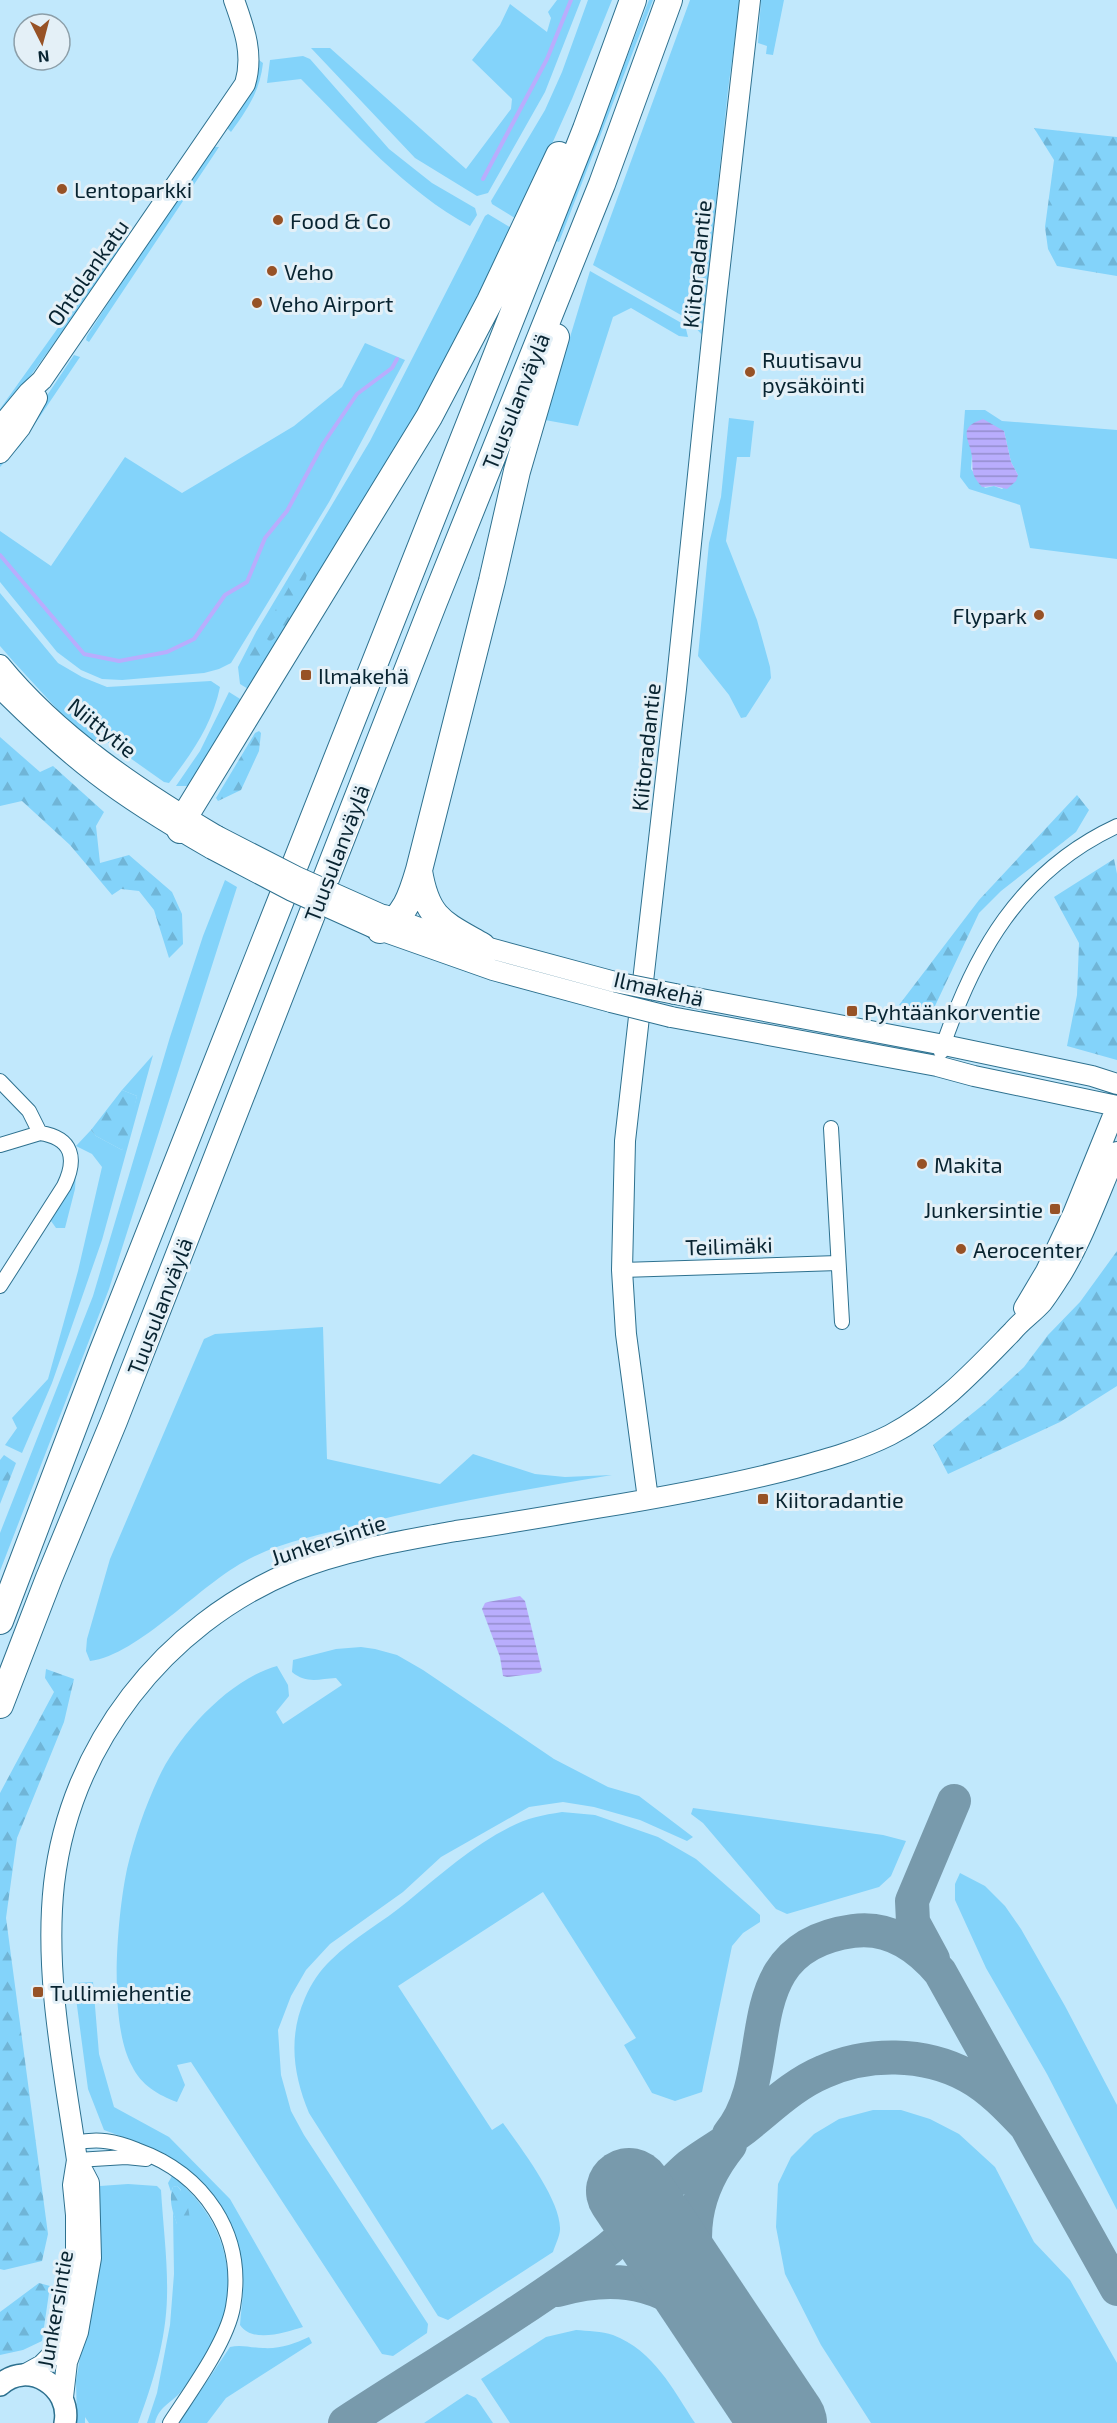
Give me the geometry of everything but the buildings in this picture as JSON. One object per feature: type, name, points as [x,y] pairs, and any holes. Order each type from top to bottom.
[{"type":"highway","points":[[182,823],[429,417],[490,302],[632,0]]},
{"type":"highway","name":"Tuusulanväylä","points":[[0,1621],[101,1355],[586,129],[632,0]]},
{"type":"highway","name":"Tuusulanväylä","points":[[0,1705],[602,184],[669,0]]},
{"type":"highway","points":[[382,923],[410,902],[492,581],[517,471],[602,184]]},
{"type":"highway","points":[[419,870],[423,892],[429,907],[452,930],[482,946]]},
{"type":"highway","points":[[0,1607],[22,1565]]},
{"type":"main road","name":"Ohtolankatu","points":[[0,428],[29,392],[42,381],[245,84],[250,57],[246,35],[234,0]]},
{"type":"main road","name":"Kiitoradantie","points":[[648,1499],[628,1354],[622,1270],[625,1141],[750,0]]},
{"type":"main road","name":"Ohtolankatu","points":[[0,453],[20,428],[38,397],[42,381]]},
{"type":"main road","name":"Niittytie","points":[[0,665],[67,732],[182,823]]},
{"type":"main road","name":"Niittytie","points":[[0,688],[55,741],[95,774],[182,823]]},
{"type":"main road","name":"Ilmakehä","points":[[182,823],[215,842],[297,877],[382,923],[492,970],[671,1017],[937,1065],[974,1076],[1117,1106]]},
{"type":"main road","name":"Ilmakehä","points":[[382,923],[460,943],[482,946],[615,982],[944,1045],[1092,1076],[1117,1084]]},
{"type":"main road","name":"Junkersintie","points":[[1013,1330],[1073,1214],[1117,1106]]},
{"type":"main road","name":"Junkersintie","points":[[24,2375],[42,2365],[52,2355],[63,2329],[76,2262],[76,2215],[73,2185],[76,2151],[53,1975],[54,1885],[60,1845],[88,1762],[115,1716],[140,1683],[171,1650],[206,1621],[251,1592],[294,1571],[391,1542],[753,1479],[837,1456],[891,1434],[955,1389],[1041,1304],[1063,1270],[1117,1152]]},
{"type":"main road","name":"Junkersintie","points":[[63,2397],[67,2362],[78,2332],[91,2258],[88,2183],[76,2151]]},
{"type":"main road","points":[[0,2385],[12,2377],[24,2375],[45,2380],[63,2397],[66,2406],[65,2423]]},
{"type":"street","points":[[937,1065],[967,984],[992,937],[1018,900],[1044,873],[1066,856],[1117,826]]},
{"type":"street","points":[[0,1081],[29,1112],[40,1133]]},
{"type":"street","points":[[831,1128],[842,1322]]},
{"type":"street","points":[[0,1145],[40,1133],[54,1135],[66,1145],[72,1159],[71,1171],[64,1186],[0,1286]]},
{"type":"street","name":"Teilimäki","points":[[622,1270],[838,1263]]},
{"type":"street","points":[[76,2151],[92,2139],[107,2140],[155,2156],[169,2164],[199,2188],[218,2214],[229,2239],[235,2278],[233,2308],[226,2330],[170,2423]]},
{"type":"green space","points":[[557,0],[581,0],[545,92],[488,193],[477,196],[415,158],[311,48],[330,48],[466,169],[511,109],[512,99],[472,60],[500,25],[510,4],[547,32],[551,18],[548,12]]},
{"type":"green space","points":[[588,0],[612,0],[572,99],[518,220],[492,204],[491,201],[545,110],[562,72]]},
{"type":"green space","points":[[649,0],[653,0],[559,242],[556,241]]},
{"type":"green space","points":[[690,0],[740,0],[702,335],[688,319],[593,265]]},
{"type":"green space","points":[[761,0],[784,0],[773,55],[766,54],[767,46],[758,43]]},
{"type":"green space","points":[[303,56],[310,59],[389,149],[432,183],[475,208],[477,215],[470,226],[446,212],[402,178],[301,79],[267,83],[270,60]]},
{"type":"green space","points":[[259,60],[263,63],[256,91],[231,132],[227,128],[251,88]]},
{"type":"green space","points":[[1034,128],[1117,137],[1117,276],[1057,266],[1048,249],[1045,227],[1054,160]]},
{"type":"green space","points":[[214,147],[219,147],[89,342],[86,340],[87,336],[161,221]]},
{"type":"green space","points":[[488,214],[513,229],[463,336],[253,692],[240,684],[238,667],[256,632],[370,441]]},
{"type":"green space","points":[[123,237],[127,242],[0,418],[0,409]]},
{"type":"green space","points":[[590,271],[685,325],[688,337],[679,336],[631,308],[613,317],[578,426],[545,420]]},
{"type":"green space","points":[[365,343],[405,360],[329,502],[231,663],[204,673],[122,680],[102,679],[81,670],[57,652],[0,582],[0,531],[51,566],[125,457],[182,493],[294,426],[342,387]]},
{"type":"green space","points":[[74,355],[80,357],[20,446],[0,467],[0,460],[34,415]]},
{"type":"green space","points":[[965,410],[985,410],[1002,421],[1117,430],[1117,559],[1030,548],[1020,505],[969,489],[960,477]],"holes":[[[1004,431],[1011,462],[1018,475],[1002,489],[994,486],[985,488],[971,469],[972,455]]]},
{"type":"green space","points":[[729,418],[754,421],[750,457],[737,457],[726,541],[757,620],[771,678],[746,717],[741,718],[729,695],[698,656],[709,543],[721,497]]},
{"type":"green space","points":[[303,563],[306,564],[308,570],[296,619],[270,642],[266,638],[269,621]]},
{"type":"green space","points":[[0,593],[58,663],[82,677],[107,687],[211,681],[220,687],[212,714],[200,738],[169,783],[164,782],[106,741],[90,740],[57,709],[13,661],[0,646]]},
{"type":"green space","points":[[259,639],[263,643],[262,658],[259,667],[249,678],[246,662]]},
{"type":"green space","points":[[229,692],[245,702],[191,786],[176,786],[200,751]]},
{"type":"green space","points":[[259,731],[261,733],[259,751],[241,790],[218,801],[216,798],[255,733]]},
{"type":"green space","points":[[0,737],[40,772],[53,766],[104,812],[96,826],[100,863],[129,855],[172,892],[182,914],[183,944],[169,958],[154,910],[139,891],[121,889],[112,895],[70,845],[22,801],[0,806]]},
{"type":"green space","points":[[1077,795],[1089,810],[1076,832],[1001,891],[979,913],[934,1008],[899,1005],[979,900]]},
{"type":"green space","points":[[1114,859],[1117,874],[1117,1060],[1067,1046],[1077,995],[1079,943],[1054,897]]},
{"type":"green space","points":[[225,880],[237,887],[109,1289],[0,1571],[0,1533],[93,1296],[170,1037],[203,936]]},
{"type":"green space","points":[[153,1055],[102,1240],[52,1383],[22,1453],[5,1445],[17,1428],[12,1418],[48,1379],[78,1271],[102,1167],[92,1154],[76,1146],[91,1130],[96,1136],[122,1150],[137,1096],[122,1090]]},
{"type":"green space","points":[[122,1090],[137,1096],[127,1141],[122,1150],[96,1136],[91,1130]]},
{"type":"green space","points":[[76,1173],[75,1189],[65,1228],[56,1228],[51,1221]]},
{"type":"green space","points":[[1117,1251],[1117,1386],[1060,1422],[948,1474],[933,1445],[984,1404],[1024,1367],[1048,1335],[1080,1302]]},
{"type":"green space","points":[[323,1327],[327,1459],[440,1484],[473,1454],[535,1474],[565,1477],[612,1475],[421,1510],[288,1543],[249,1559],[230,1570],[129,1646],[109,1656],[90,1661],[86,1651],[87,1639],[110,1559],[204,1339],[215,1334]]},
{"type":"green space","points":[[4,1455],[16,1463],[0,1504],[0,1460]]},
{"type":"green space","points":[[361,1647],[397,1655],[423,1670],[554,1759],[608,1787],[639,1796],[693,1837],[687,1841],[640,1820],[594,1807],[563,1802],[529,1807],[441,1857],[403,1892],[330,1944],[306,1970],[291,1996],[278,2030],[281,2075],[291,2111],[304,2135],[428,2324],[427,2333],[393,2356],[382,2354],[191,2062],[177,2065],[185,2085],[177,2102],[157,2093],[140,2079],[124,2047],[117,1997],[120,1914],[127,1869],[136,1835],[158,1779],[178,1745],[207,1711],[224,1696],[241,1683],[277,1666],[288,1685],[289,1696],[276,1712],[283,1724],[342,1685],[336,1678],[313,1680],[297,1676],[292,1672],[293,1660],[336,1649]]},
{"type":"green space","points":[[46,1669],[74,1679],[64,1722],[17,1838],[6,1918],[48,2234],[42,2261],[4,2270],[0,2269],[0,1793],[54,1692],[45,1678]]},
{"type":"green space","points":[[693,1808],[883,1835],[906,1841],[891,1876],[879,1887],[787,1914],[776,1909],[703,1823],[691,1814]]},
{"type":"green space","points":[[562,1812],[595,1815],[658,1837],[696,1859],[760,1915],[760,1922],[743,1933],[732,1946],[702,2092],[675,2101],[652,2093],[624,2045],[636,2038],[543,1892],[398,1986],[492,2130],[503,2123],[547,2189],[559,2217],[560,2232],[553,2252],[448,2320],[438,2316],[309,2113],[296,2070],[296,2027],[305,1998],[316,1978],[327,1964],[349,1944],[483,1843],[523,1821]]},
{"type":"green space","points":[[960,1873],[985,1886],[1005,1906],[1021,1929],[1117,2105],[1117,2210],[1047,2074],[986,1968],[955,1900],[955,1884]]},
{"type":"green space","points":[[93,1982],[99,2054],[114,2107],[169,2137],[230,2199],[303,2327],[270,2335],[253,2334],[246,2331],[240,2325],[243,2285],[240,2257],[235,2236],[217,2200],[189,2170],[171,2158],[145,2145],[104,2130],[88,2089],[74,1983]]},
{"type":"green space","points":[[873,2110],[901,2110],[930,2119],[959,2134],[995,2167],[1034,2242],[1070,2280],[1117,2363],[1117,2423],[871,2423],[821,2345],[785,2274],[776,2227],[778,2184],[791,2157],[814,2134],[839,2119]]},
{"type":"green space","points":[[172,2176],[201,2205],[220,2239],[228,2277],[228,2297],[221,2326],[201,2364],[179,2393],[163,2408],[155,2423],[147,2423],[157,2393],[170,2325],[174,2274],[173,2212],[177,2224],[181,2190],[177,2186],[173,2187],[171,2192],[168,2183]]},
{"type":"green space","points":[[128,2184],[157,2186],[161,2190],[167,2284],[166,2313],[161,2345],[154,2377],[138,2423],[89,2423],[85,2417],[85,2423],[77,2423],[76,2381],[82,2347],[98,2188]]},
{"type":"green space","points":[[177,2186],[183,2193],[188,2207],[190,2221],[186,2226],[177,2224],[173,2211],[172,2192],[173,2187]]},
{"type":"green space","points":[[39,2283],[50,2286],[42,2341],[23,2350],[0,2355],[0,2312]]},
{"type":"green space","points":[[576,2330],[613,2335],[640,2351],[661,2372],[695,2423],[510,2423],[481,2379],[546,2337]]},
{"type":"green space","points":[[309,2337],[312,2343],[226,2398],[207,2423],[179,2423],[230,2347],[275,2348]]},
{"type":"green space","points":[[467,2394],[476,2398],[493,2423],[424,2423]]},
{"type":"shaded area","points":[[983,419],[1004,431],[1011,462],[1018,475],[1016,481],[1007,489],[994,486],[982,487],[973,473],[967,430],[975,422]]},
{"type":"shaded area","points":[[520,1596],[525,1601],[542,1671],[507,1677],[503,1676],[500,1657],[482,1609],[485,1603]]},
{"type":"waterway","points":[[483,179],[547,59],[571,0]]},
{"type":"waterway","points":[[0,555],[84,654],[119,661],[167,652],[194,639],[225,595],[247,582],[265,538],[287,511],[323,444],[357,394],[392,368],[397,359]]},
{"type":"taxiway","points":[[933,1959],[913,1922],[912,1901],[954,1801]]},
{"type":"taxiway","points":[[729,2134],[745,2107],[754,2077],[765,2015],[774,1986],[789,1961],[814,1942],[853,1931],[866,1930],[891,1935],[912,1946],[940,1972],[1117,2289]]},
{"type":"taxiway","points":[[345,2423],[572,2276],[626,2233],[689,2166],[742,2130],[791,2091],[823,2072],[840,2065],[877,2058],[933,2062],[951,2068],[984,2086],[1026,2126]]},
{"type":"taxiway","points":[[730,2145],[708,2180],[701,2198],[695,2235],[696,2255],[706,2296],[733,2344]]},
{"type":"taxiway","points":[[558,2290],[604,2282],[645,2287],[664,2293],[683,2303],[720,2332]]},
{"type":"runway","points":[[629,2191],[784,2423]]},
{"type":"place","name":"Lentoparkki","points":[[62,189]]},
{"type":"place","name":"Food & Co","points":[[278,220]]},
{"type":"place","name":"Veho","points":[[272,271]]},
{"type":"place","name":"Veho Airport","points":[[257,303]]},
{"type":"place","name":"Ruutisavu pysäköinti","points":[[750,372]]},
{"type":"place","name":"Flypark","points":[[1039,615]]},
{"type":"place","name":"Ilmakehä","points":[[306,675]]},
{"type":"place","name":"Pyhtäänkorventie","points":[[852,1011]]},
{"type":"place","name":"Makita","points":[[922,1164]]},
{"type":"place","name":"Junkersintie","points":[[1055,1209]]},
{"type":"place","name":"Aerocenter","points":[[961,1249]]},
{"type":"place","name":"Kiitoradantie","points":[[763,1499]]},
{"type":"place","name":"Tullimiehentie","points":[[38,1992]]}]
